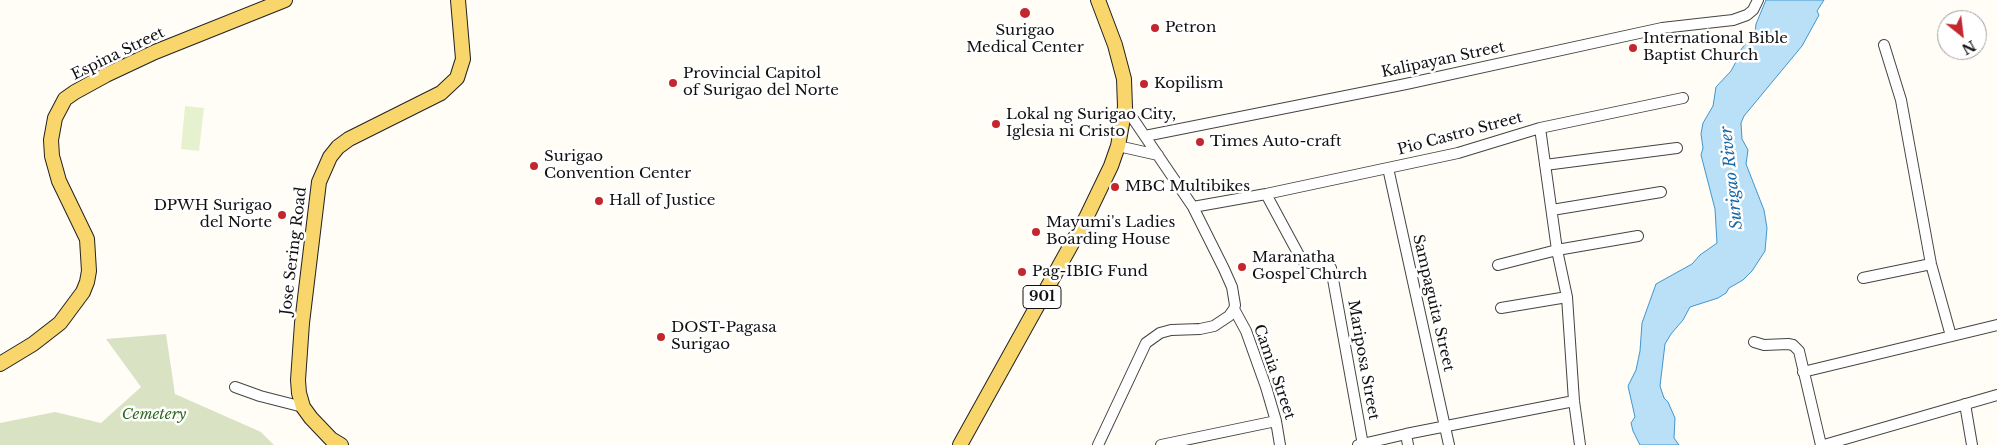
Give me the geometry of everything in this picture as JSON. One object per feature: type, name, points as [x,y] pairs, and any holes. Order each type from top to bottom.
[{"type":"main road","name":"Espina Street","points":[[0,364],[33,344],[60,323],[83,292],[88,282],[87,239],[59,181],[54,169],[52,156],[51,140],[54,118],[66,100],[75,92],[106,75],[155,52],[285,0]]},
{"type":"main road","name":"Jose Sering Road","points":[[341,445],[321,429],[303,407],[299,393],[298,380],[303,313],[318,182],[330,157],[338,147],[349,139],[441,93],[457,78],[463,59],[458,0]]},
{"type":"main road","name":"901","points":[[960,445],[1086,218],[1111,166],[1118,146],[1125,107],[1124,79],[1115,44],[1098,0]]},
{"type":"street","name":"Kalipayan Street","points":[[1145,136],[1406,84],[1648,31],[1733,20],[1747,15],[1757,4],[1758,0]]},
{"type":"street","points":[[1884,45],[1900,100],[1931,264],[1950,336]]},
{"type":"street","points":[[1540,128],[1683,98]]},
{"type":"street","name":"Camia Street","points":[[1125,107],[1193,207],[1232,287],[1235,298],[1234,309],[1250,343],[1276,421],[1280,445]]},
{"type":"street","name":"Pio Castro Street","points":[[1193,207],[1266,194],[1458,153],[1540,128],[1557,250],[1567,297],[1574,401],[1580,445]]},
{"type":"street","points":[[1118,146],[1158,155]]},
{"type":"street","points":[[1545,165],[1677,148]]},
{"type":"street","name":"Sampaguita Street","points":[[1388,168],[1449,445]]},
{"type":"street","points":[[1552,210],[1661,192]]},
{"type":"street","name":"Mariposa Street","points":[[1266,194],[1303,261],[1309,263],[1324,262],[1331,268],[1362,445]]},
{"type":"street","points":[[1498,265],[1557,250],[1638,236]]},
{"type":"street","points":[[1863,278],[1931,264]]},
{"type":"street","points":[[1501,308],[1567,297]]},
{"type":"street","points":[[1098,445],[1146,343],[1160,333],[1214,326],[1223,321],[1234,309]]},
{"type":"street","points":[[1803,372],[1997,325]]},
{"type":"street","points":[[1754,342],[1764,346],[1793,345],[1798,351],[1820,445]]},
{"type":"street","points":[[235,387],[260,396],[303,407]]},
{"type":"street","points":[[1824,445],[1997,395]]},
{"type":"street","points":[[1362,445],[1406,434],[1574,401]]},
{"type":"street","points":[[1965,404],[1972,445]]},
{"type":"street","points":[[1161,445],[1276,421]]},
{"type":"street","points":[[1406,434],[1408,445]]},
{"type":"green space","points":[[185,106],[204,108],[199,151],[181,149]]},
{"type":"green space","name":"Cemetery","points":[[166,334],[175,394],[261,432],[274,445],[0,445],[0,423],[55,412],[101,423],[141,387],[106,339]]},
{"type":"water","name":"Surigao River","points":[[1766,0],[1824,0],[1817,11],[1819,15],[1802,46],[1744,116],[1741,123],[1742,139],[1748,150],[1746,164],[1764,210],[1767,228],[1765,251],[1752,271],[1743,280],[1729,288],[1726,293],[1718,298],[1690,307],[1683,320],[1671,334],[1665,344],[1660,386],[1675,418],[1674,438],[1679,445],[1640,445],[1631,423],[1635,417],[1628,386],[1636,370],[1640,351],[1642,323],[1656,284],[1692,264],[1700,255],[1717,243],[1715,209],[1701,155],[1703,148],[1701,134],[1703,123],[1713,106],[1716,87],[1731,71],[1739,52],[1755,32],[1756,24]]},
{"type":"place","name":"Surigao Medical Center","points":[[1025,13]]},
{"type":"place","name":"Petron","points":[[1155,28]]},
{"type":"place","name":"International Bible Baptist Church","points":[[1633,48]]},
{"type":"place","name":"Provincial Capitol of Surigao del Norte","points":[[673,83]]},
{"type":"place","name":"Kopilism","points":[[1144,84]]},
{"type":"place","name":"Lokal ng Surigao City, Iglesia ni Cristo","points":[[996,124]]},
{"type":"place","name":"Times Auto-craft","points":[[1200,142]]},
{"type":"place","name":"Surigao Convention Center","points":[[534,166]]},
{"type":"place","name":"MBC Multibikes","points":[[1115,187]]},
{"type":"place","name":"Hall of Justice","points":[[599,201]]},
{"type":"place","name":"DPWH Surigao del Norte","points":[[282,215]]},
{"type":"place","name":"Mayumi's Ladies Boarding House","points":[[1036,232]]},
{"type":"place","name":"Maranatha Gospel Church","points":[[1242,267]]},
{"type":"place","name":"Pag-IBIG Fund","points":[[1022,272]]},
{"type":"place","name":"DOST-Pagasa Surigao","points":[[661,337]]}]
